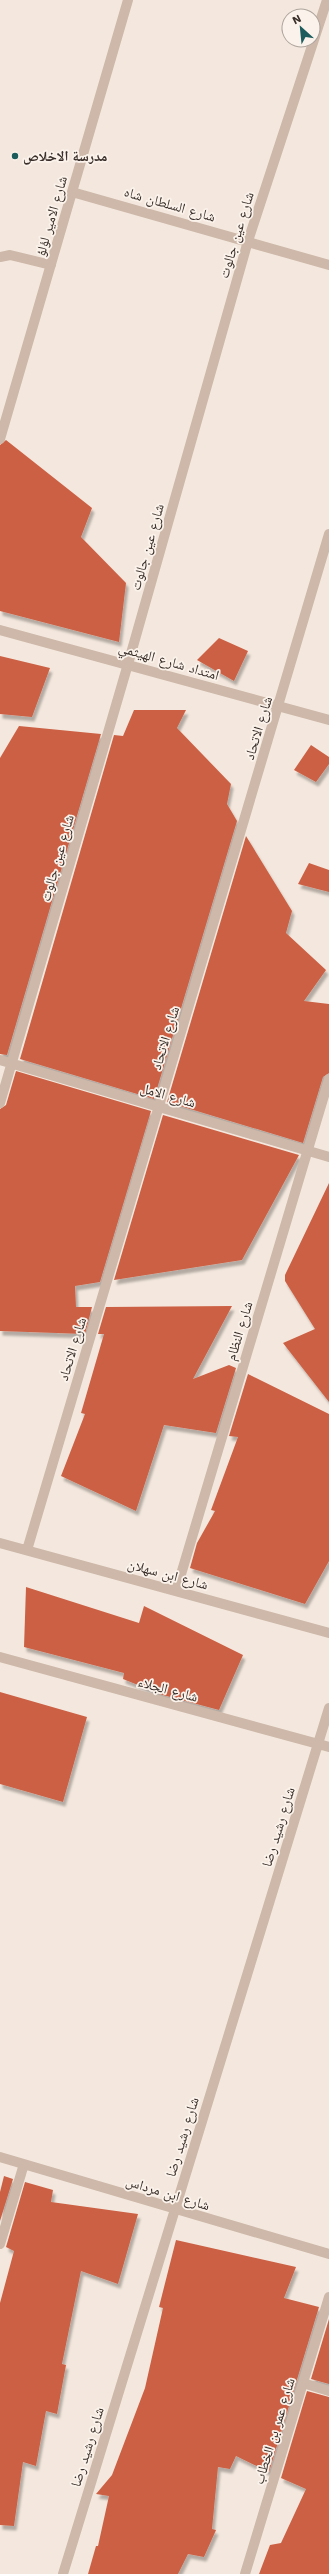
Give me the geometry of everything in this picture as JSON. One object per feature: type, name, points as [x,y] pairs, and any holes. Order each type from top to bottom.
[{"type":"street","name":"شارع الامير لؤلؤ","points":[[0,439],[128,0]]},
{"type":"street","name":"شارع عين جالوت","points":[[0,1103],[128,664],[248,241],[327,0]]},
{"type":"street","name":"شارع السلطان شاه","points":[[72,192],[329,265]]},
{"type":"street","points":[[0,257],[10,255],[51,265]]},
{"type":"street","name":"شارع الاتحاد","points":[[27,1550],[329,534]]},
{"type":"street","name":"امتداد شارع الهيثمي","points":[[0,630],[329,720]]},
{"type":"street","name":"شارع الامل","points":[[0,1060],[329,1157]]},
{"type":"street","name":"شارع النظام","points":[[176,1591],[329,1079]]},
{"type":"street","name":"شارع ابن سهلان","points":[[0,1543],[329,1632]]},
{"type":"street","name":"شارع الجلاء","points":[[0,1657],[329,1747]]},
{"type":"street","name":"شارع رشيد رضا","points":[[63,2574],[329,1708]]},
{"type":"street","name":"شارع ابن مرداس","points":[[0,2156],[329,2254]]},
{"type":"street","points":[[0,2244],[24,2164]]},
{"type":"street","name":"شارع عمر بن الخطاب","points":[[245,2574],[329,2297]]},
{"type":"street","points":[[303,2383],[329,2391]]},
{"type":"building","points":[[6,440],[92,508],[81,537],[126,583],[119,642],[0,611],[0,445]]},
{"type":"building","points":[[219,638],[248,651],[234,681],[197,660]]},
{"type":"building","points":[[0,656],[50,668],[32,717],[0,714]]},
{"type":"building","points":[[134,710],[186,710],[177,728],[231,784],[227,804],[237,821],[154,1099],[20,1059],[114,735],[123,736]]},
{"type":"building","points":[[19,726],[101,734],[7,1055],[0,1054],[0,758]]},
{"type":"building","points":[[311,745],[329,757],[329,764],[316,782],[294,770]]},
{"type":"building","points":[[246,836],[292,911],[286,933],[326,970],[304,1001],[329,1004],[329,1073],[323,1077],[303,1143],[167,1102]]},
{"type":"building","points":[[309,863],[329,870],[329,892],[298,884]]},
{"type":"building","points":[[16,1071],[151,1111],[100,1282],[75,1286],[76,1307],[92,1307],[85,1334],[0,1331],[0,1109],[6,1105]]},
{"type":"building","points":[[163,1115],[299,1155],[242,1260],[114,1280]]},
{"type":"building","points":[[329,1183],[329,1402],[283,1343],[315,1329],[285,1281],[285,1275]]},
{"type":"building","points":[[232,1306],[193,1379],[229,1365],[236,1368],[216,1433],[164,1425],[136,1511],[61,1476],[85,1414],[81,1413],[104,1334],[98,1334],[106,1307]]},
{"type":"building","points":[[248,1374],[329,1414],[329,1561],[305,1604],[190,1568],[197,1543],[215,1511],[211,1510],[238,1437],[229,1436]]},
{"type":"building","points":[[26,1587],[139,1623],[144,1606],[243,1655],[219,1710],[163,1695],[123,1679],[124,1673],[24,1647]]},
{"type":"building","points":[[0,1692],[87,1717],[63,1802],[0,1784]]},
{"type":"building","points":[[4,2176],[13,2179],[0,2221],[0,2192]]},
{"type":"building","points":[[25,2182],[53,2190],[51,2202],[138,2214],[118,2284],[81,2271],[62,2364],[66,2365],[57,2414],[46,2411],[36,2466],[23,2462],[14,2526],[0,2525],[0,2303],[14,2251],[6,2247]]},
{"type":"building","points":[[176,2240],[296,2267],[284,2298],[319,2307],[269,2472],[236,2456],[230,2469],[218,2467],[212,2529],[216,2530],[204,2557],[188,2554],[178,2574],[88,2574],[96,2546],[98,2546],[109,2496],[96,2494],[112,2475],[145,2388],[163,2308],[159,2307]]},
{"type":"building","points":[[329,2319],[329,2384],[311,2379]]},
{"type":"building","points":[[307,2391],[329,2397],[329,2574],[259,2574],[270,2545],[281,2543],[306,2489],[281,2478]]},
{"type":"place","name":"مدرسة الاخلاص","points":[[15,156]]}]
